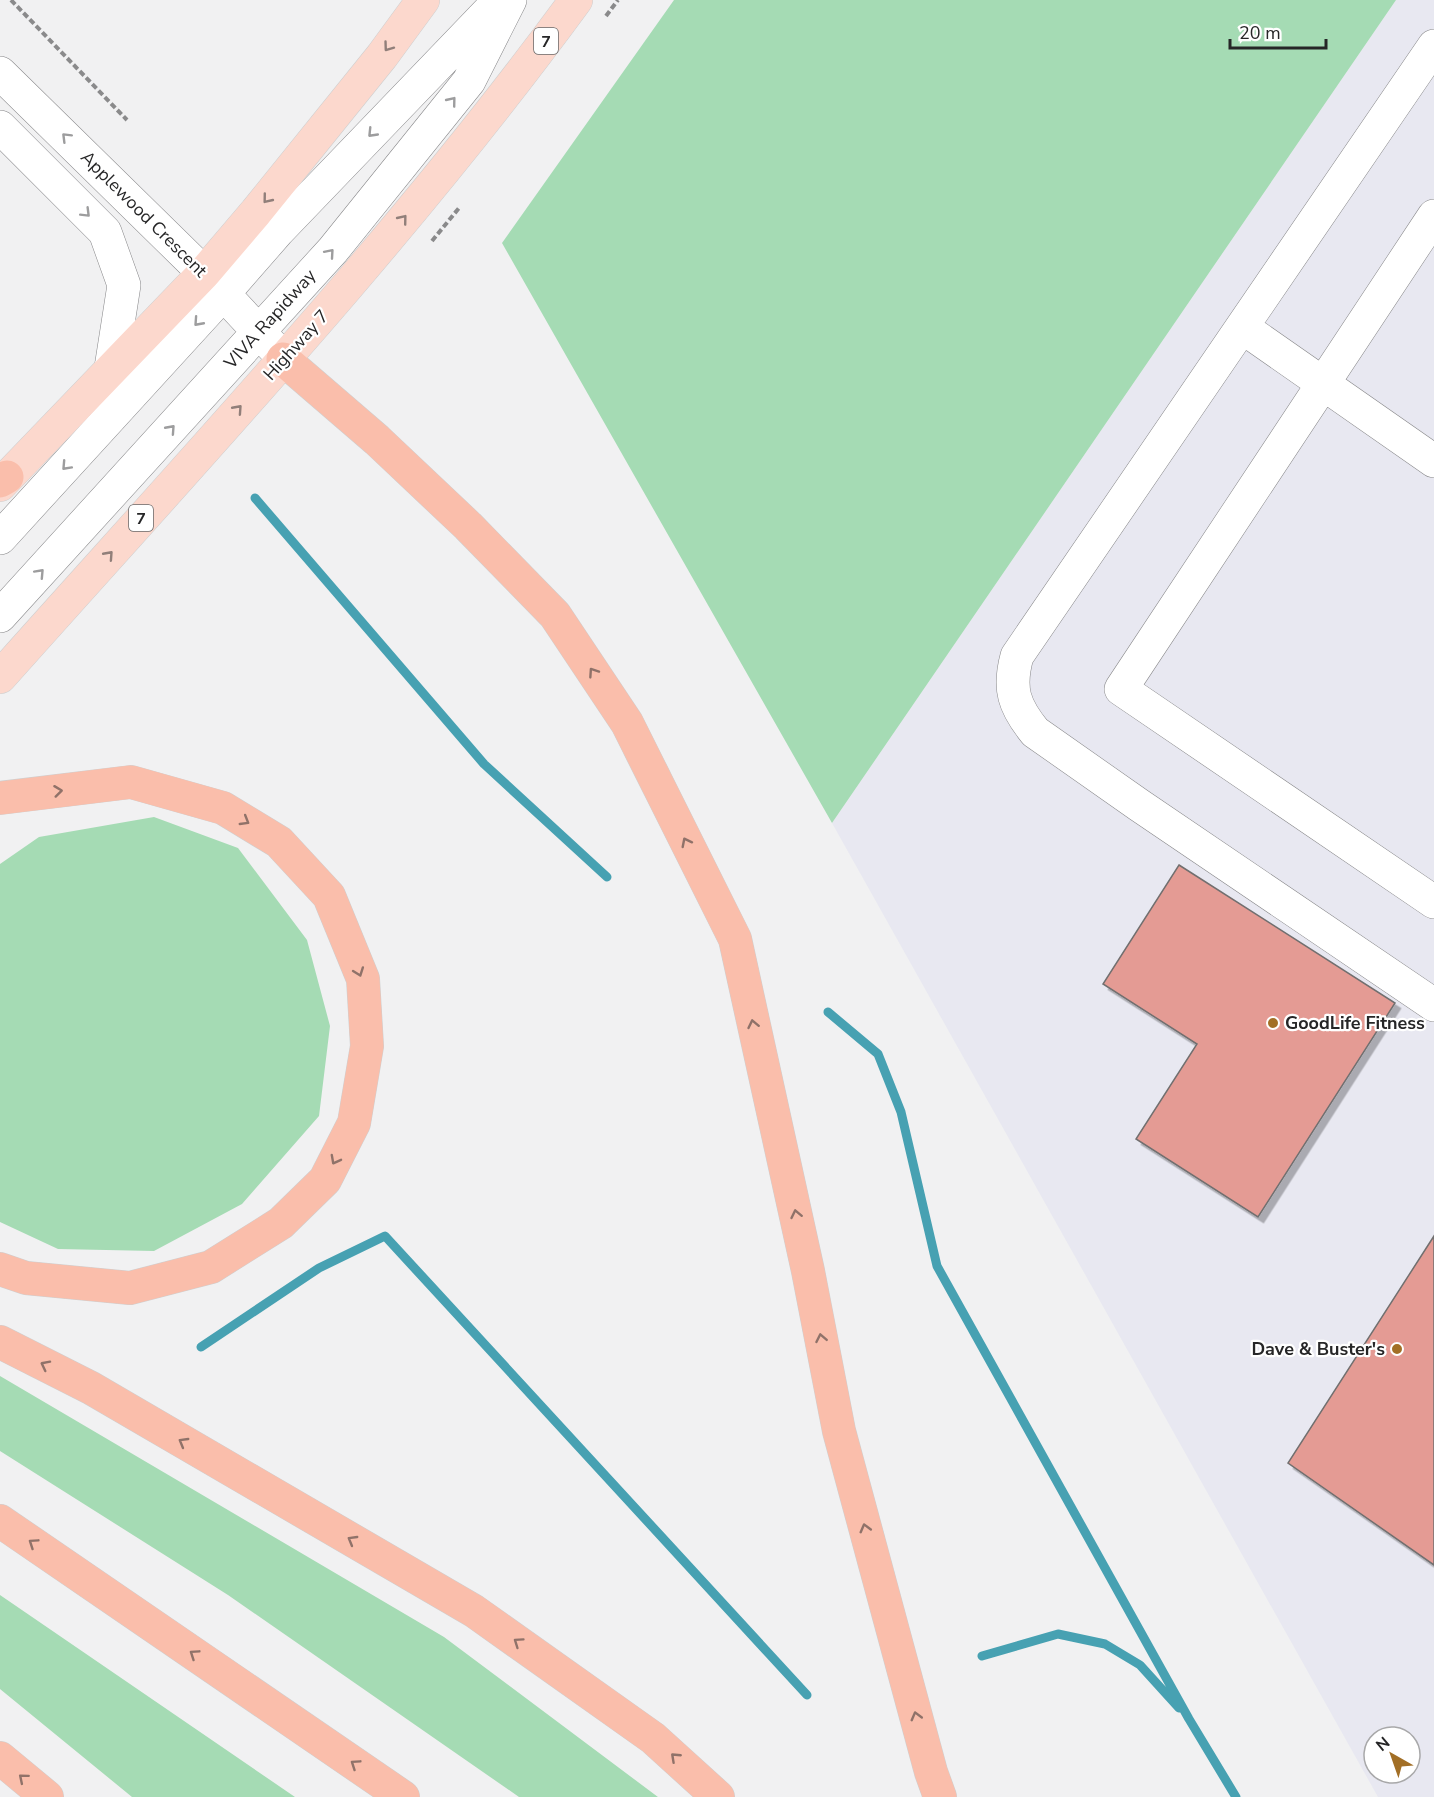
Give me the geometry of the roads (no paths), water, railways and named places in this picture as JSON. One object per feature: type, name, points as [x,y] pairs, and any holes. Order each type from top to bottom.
[{"type":"highway","points":[[283,359],[377,440],[468,526],[555,615],[627,723],[735,939],[808,1271],[839,1431],[931,1772],[940,1797]]},
{"type":"highway","points":[[0,798],[131,782],[223,808],[279,842],[329,896],[363,979],[367,1046],[354,1123],[325,1180],[281,1223],[211,1267],[130,1288],[26,1278],[0,1269]]},
{"type":"highway","points":[[0,1342],[91,1388],[474,1611],[653,1738],[718,1797]]},
{"type":"highway","points":[[0,1521],[403,1797]]},
{"type":"highway","points":[[0,1758],[47,1797]]},
{"type":"main road","points":[[2,481],[111,368],[214,284],[271,194],[382,56],[423,0]]},
{"type":"main road","name":"Highway 7","points":[[0,677],[343,293],[516,82],[576,0]]},
{"type":"street","points":[[0,537],[214,284],[296,212],[501,0]]},
{"type":"street","name":"VIVA Rapidway","points":[[0,616],[333,250],[469,81],[510,0]]},
{"type":"street","points":[[1431,996],[1139,805],[1035,732],[1014,700],[1012,674],[1017,656],[1434,46]]},
{"type":"street","name":"Applewood Crescent","points":[[0,73],[214,284],[283,359]]},
{"type":"street","points":[[0,127],[105,232],[124,285],[111,368]]},
{"type":"street","points":[[1434,216],[1121,689],[1434,902]]},
{"type":"street","points":[[1242,327],[1434,461]]},
{"type":"waterway","points":[[255,498],[484,764],[607,877]]},
{"type":"waterway","points":[[828,1012],[878,1054],[901,1112],[937,1266],[1189,1719],[1236,1797]]},
{"type":"waterway","points":[[201,1347],[319,1268],[385,1236],[807,1695]]},
{"type":"waterway","points":[[982,1656],[1058,1634],[1105,1644],[1140,1665],[1179,1708]]},
{"type":"place","name":"GoodLife Fitness","points":[[1273,1023]]},
{"type":"place","name":"Dave & Buster's","points":[[1397,1349]]}]
